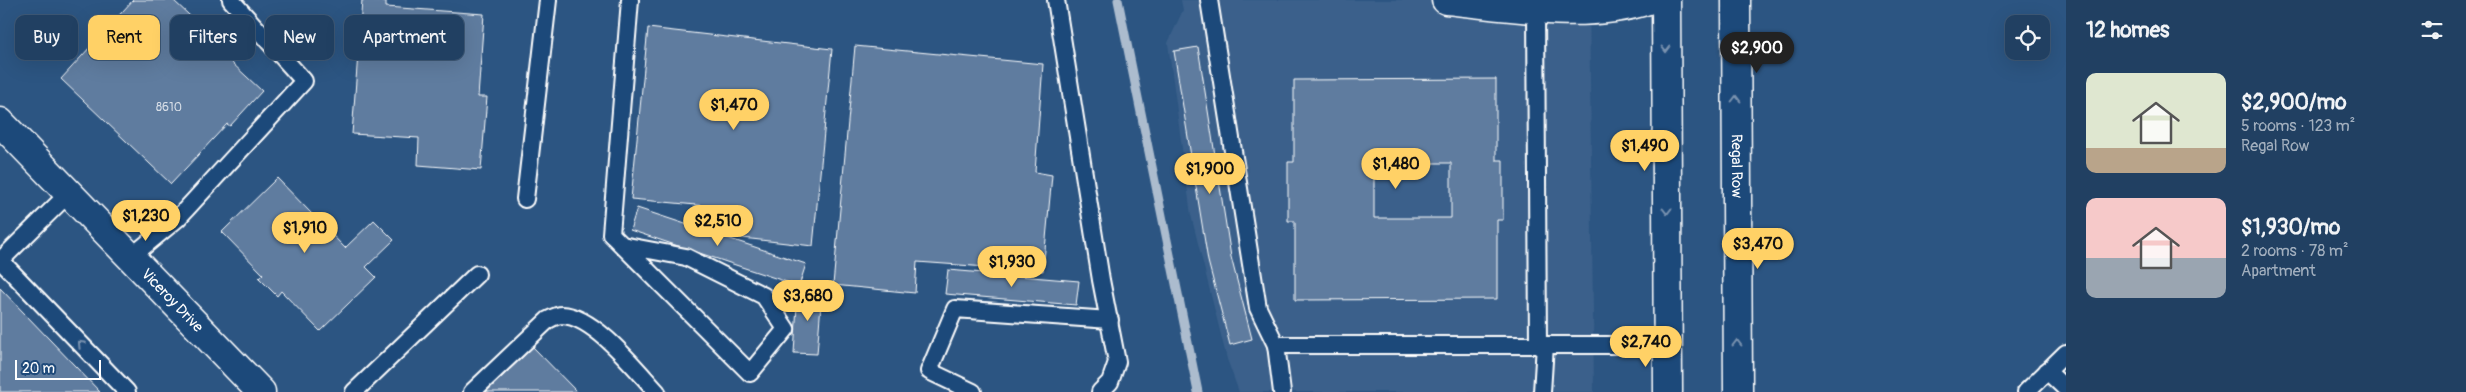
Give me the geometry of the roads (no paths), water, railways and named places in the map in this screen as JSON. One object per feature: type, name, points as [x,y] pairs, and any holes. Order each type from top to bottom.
[{"type":"main road","points":[[1446,0],[1536,9],[1624,8],[1648,0]]},
{"type":"main road","points":[[1666,0],[1668,392]]},
{"type":"main road","name":"Regal Row","points":[[1736,0],[1738,392]]},
{"type":"main road","name":"Viceroy Drive","points":[[0,122],[261,392]]},
{"type":"lane","points":[[130,257],[178,218],[304,80],[231,0]]},
{"type":"lane","points":[[525,199],[548,0]]},
{"type":"lane","points":[[622,245],[686,257],[764,296],[786,329],[750,374],[611,234],[630,0]]},
{"type":"lane","points":[[1056,0],[1099,271],[1117,362],[1110,382],[1100,392]]},
{"type":"lane","points":[[1209,0],[1258,308],[1276,344],[1282,392]]},
{"type":"lane","points":[[1536,9],[1542,392]]},
{"type":"lane","points":[[69,193],[0,261],[127,392]]},
{"type":"lane","points":[[354,392],[476,274]]},
{"type":"lane","points":[[973,392],[929,371],[955,309],[1110,320]]},
{"type":"lane","points":[[472,392],[548,320],[560,314],[574,317],[608,339],[657,392]]},
{"type":"lane","points":[[1276,344],[1667,344]]},
{"type":"lane","points":[[2026,392],[2066,353]]},
{"type":"lane","points":[[2047,372],[2066,389]]},
{"type":"waterway","points":[[1118,0],[1198,392]]}]
